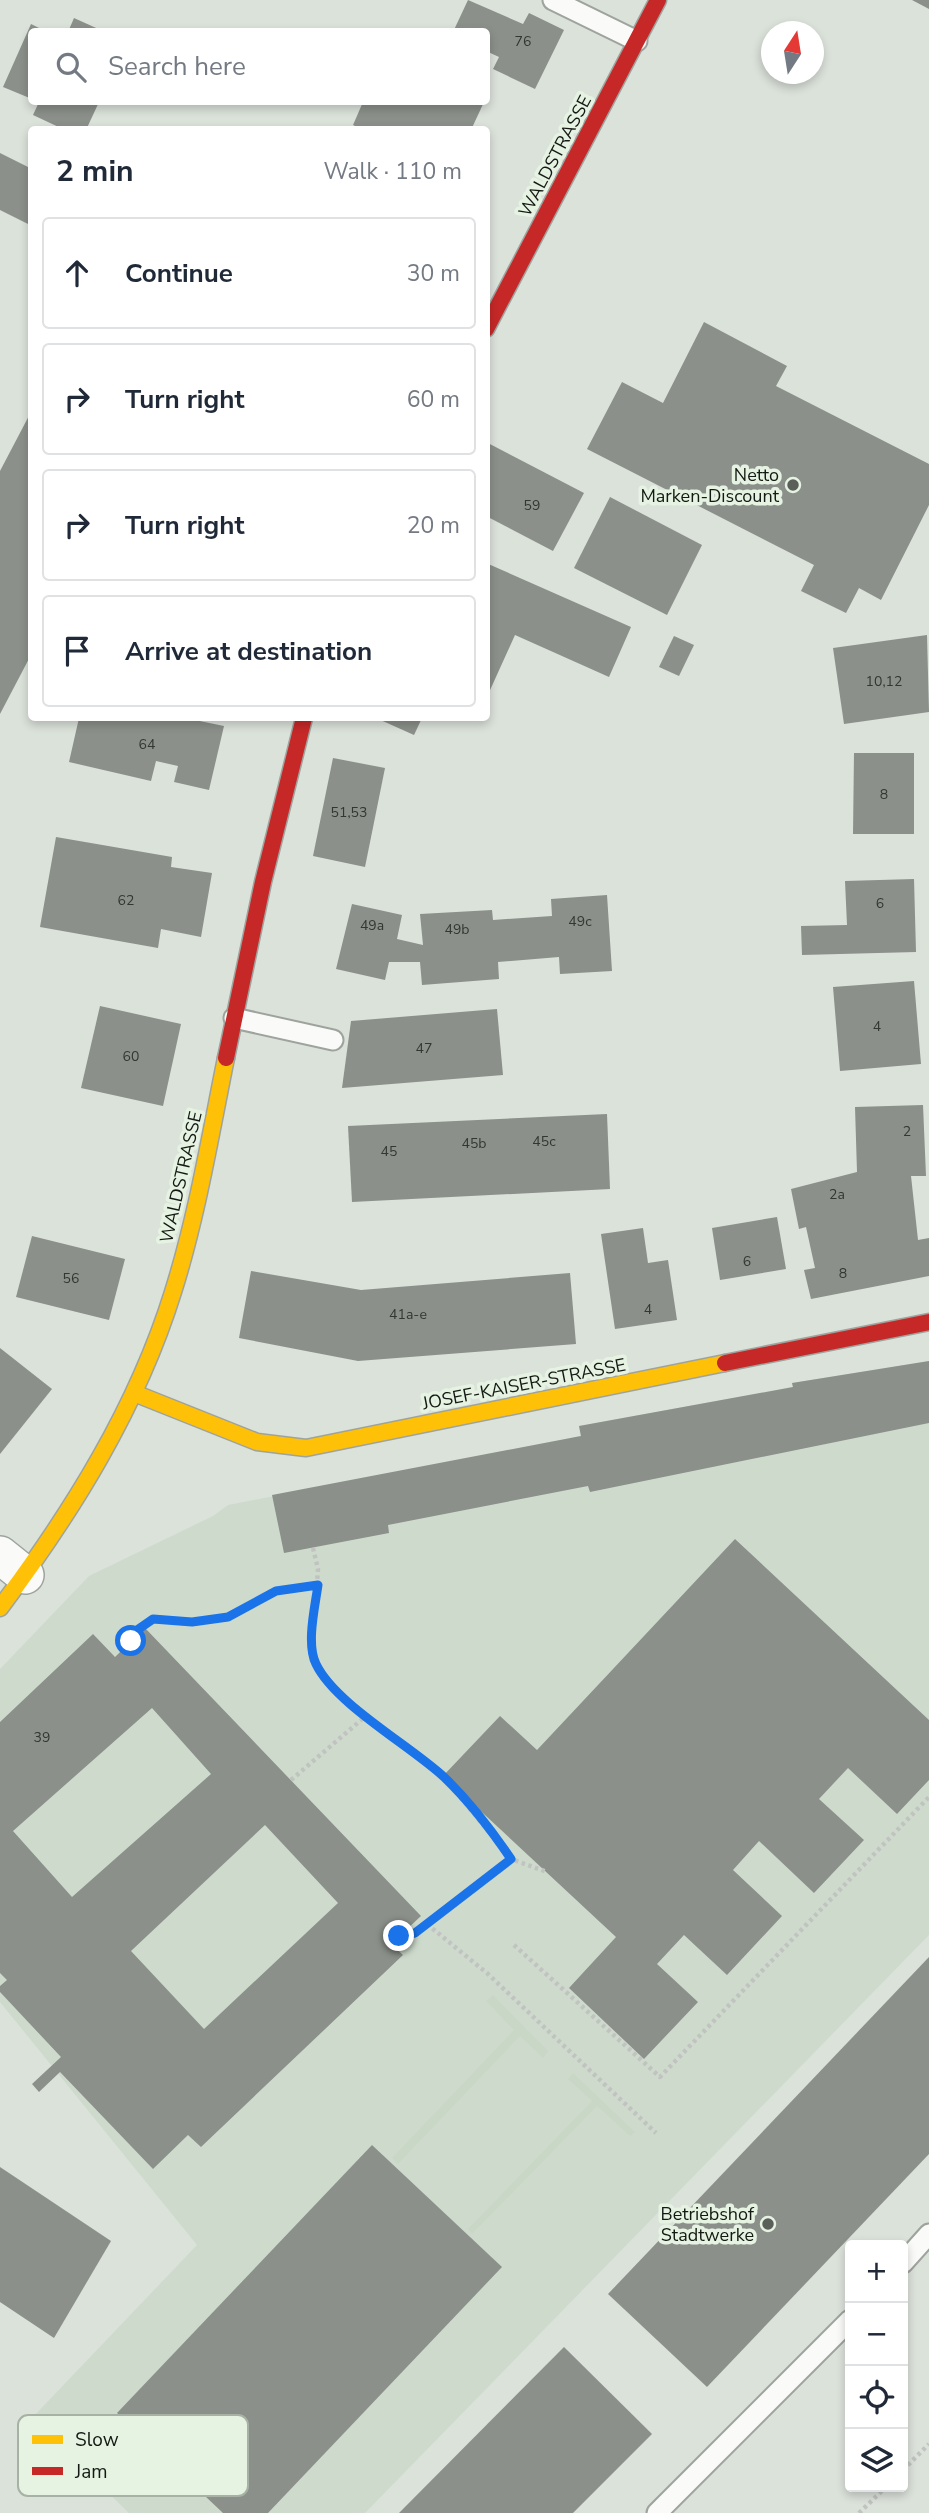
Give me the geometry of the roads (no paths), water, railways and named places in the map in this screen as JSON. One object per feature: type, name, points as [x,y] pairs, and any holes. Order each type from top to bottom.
[{"type":"street","name":"WALDSTRASSE","points":[[490,321],[658,0]]},
{"type":"street","name":"WALDSTRASSE","points":[[0,1608],[13,1565],[50,1543],[81,1493],[134,1393],[178,1276],[201,1181],[271,844],[303,721]]},
{"type":"street","name":"JOSEF-KAISER-STRASSE","points":[[134,1393],[205,1424],[257,1442],[306,1448],[929,1322]]},
{"type":"lane","points":[[553,0],[637,41]]},
{"type":"lane","points":[[234,1018],[333,1040]]},
{"type":"lane","points":[[908,2257],[929,2234]]},
{"type":"lane","points":[[657,2513],[845,2325]]},
{"type":"place","name":"Netto Marken-Discount","points":[[793,485]]},
{"type":"place","name":"Betriebshof Stadtwerke","points":[[768,2224]]}]
